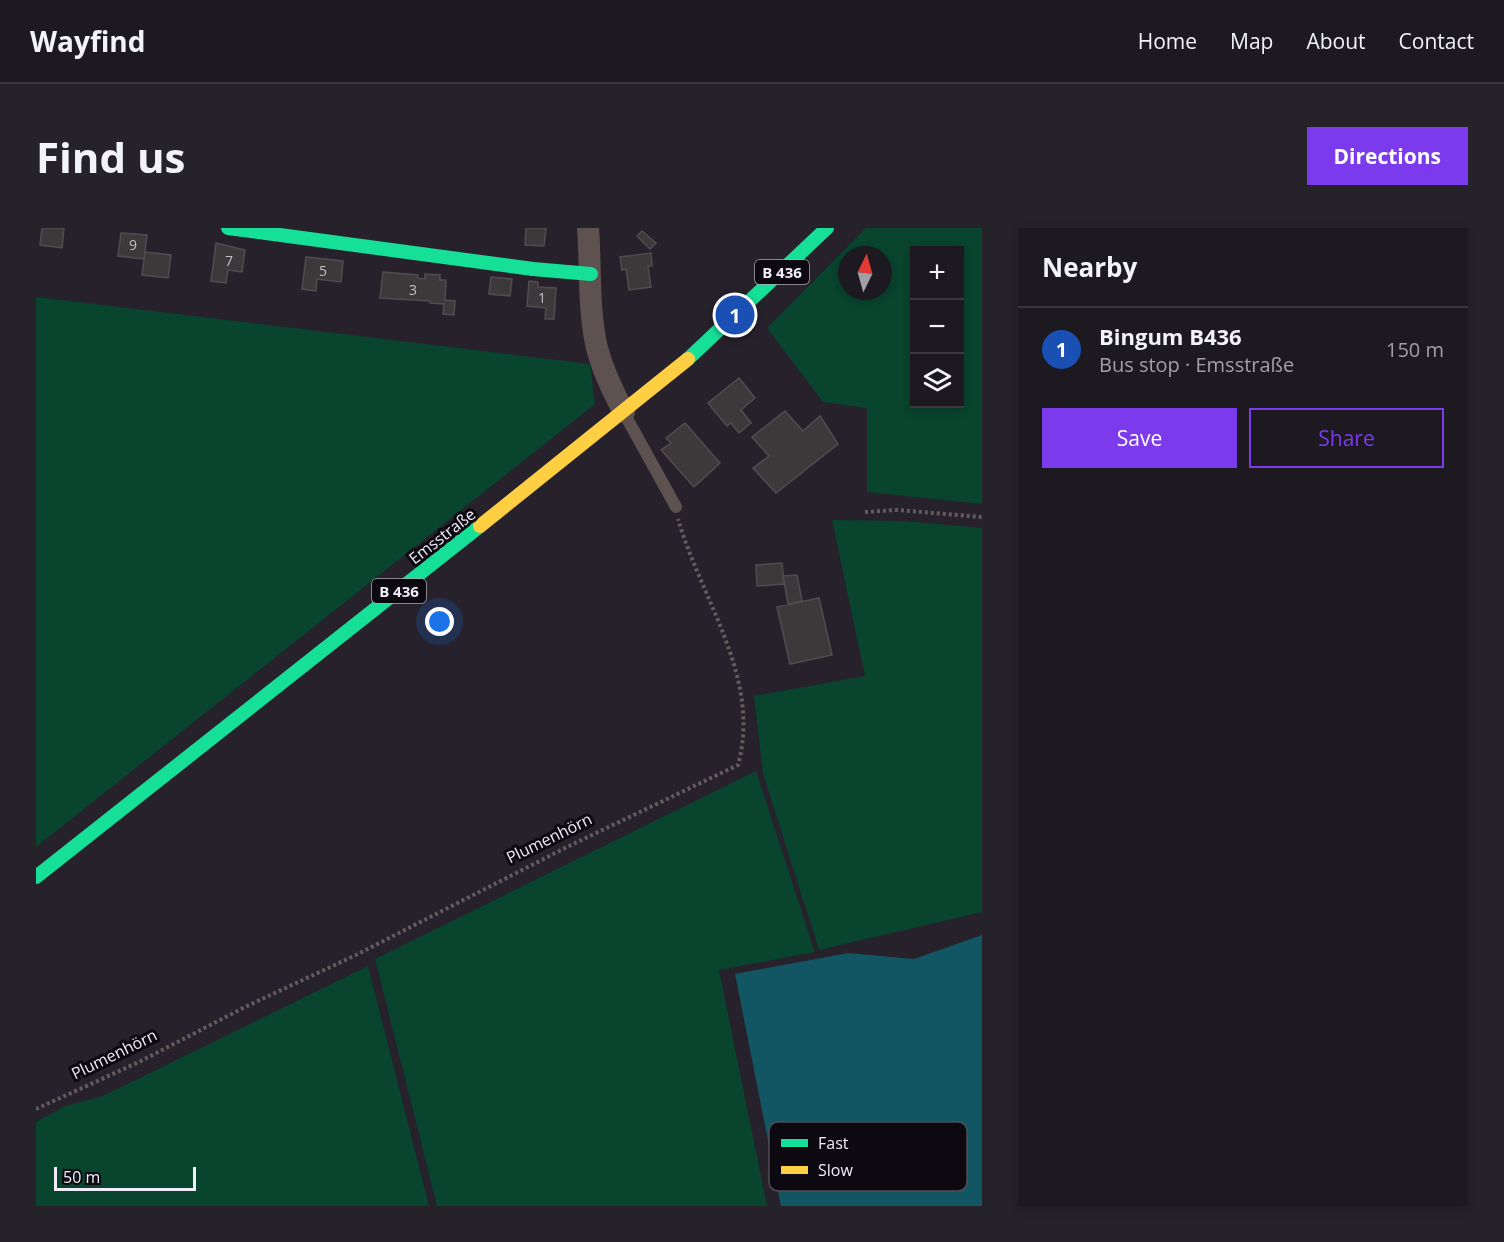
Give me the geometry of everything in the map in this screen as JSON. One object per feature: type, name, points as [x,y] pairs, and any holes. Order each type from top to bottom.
[{"type":"main road","points":[[228,228],[533,269],[591,274]]},
{"type":"main road","name":"Emsstraße","points":[[36,877],[624,412],[691,355],[827,228]]},
{"type":"street","points":[[588,228],[592,318],[597,348],[607,379],[624,412]]},
{"type":"lane","points":[[624,412],[676,507]]},
{"type":"path","name":"Plumenhörn","points":[[36,1109],[139,1062],[245,1007],[356,955],[538,862],[738,765],[744,744],[738,674],[692,560],[676,507]]},
{"type":"path","points":[[865,512],[897,510],[982,518]]},
{"type":"green space","points":[[866,228],[982,228],[982,504],[867,492],[867,408],[823,402],[767,328],[838,256],[838,300],[892,300],[892,246],[848,246]]},
{"type":"green space","points":[[36,297],[590,364],[595,404],[36,847]]},
{"type":"green space","points":[[832,520],[904,521],[982,528],[982,912],[819,950],[763,774],[754,696],[865,676]]},
{"type":"green space","points":[[756,771],[815,952],[719,970],[767,1206],[437,1206],[375,959]]},
{"type":"green space","points":[[368,966],[429,1206],[36,1206],[36,1122],[65,1106],[103,1096]]},
{"type":"water","points":[[982,935],[982,1206],[781,1206],[778,1191],[967,1191],[967,1122],[769,1122],[769,1145],[735,974],[848,953],[914,959]]},
{"type":"building","points":[[42,228],[64,228],[62,248],[40,245]]},
{"type":"building","points":[[526,228],[546,228],[544,246],[525,245]]},
{"type":"building","points":[[642,231],[656,243],[650,249],[637,236]]},
{"type":"building","points":[[121,233],[147,235],[144,259],[118,256]]},
{"type":"building","points":[[216,243],[245,250],[242,272],[228,270],[226,283],[211,281]]},
{"type":"building","points":[[145,252],[171,255],[168,278],[142,275]]},
{"type":"building","points":[[651,253],[652,266],[648,266],[651,287],[629,290],[626,269],[622,270],[620,257]]},
{"type":"building","points":[[306,257],[343,261],[341,282],[317,279],[316,291],[302,289]]},
{"type":"building","points":[[383,272],[418,275],[417,278],[425,279],[425,274],[440,275],[440,280],[446,280],[445,300],[455,301],[454,315],[443,314],[444,304],[380,298]]},
{"type":"building","points":[[491,277],[512,279],[510,296],[489,294]]},
{"type":"building","points":[[529,281],[538,282],[538,287],[556,288],[554,319],[545,319],[546,308],[527,306]]},
{"type":"building","points":[[739,378],[755,398],[741,410],[751,423],[739,433],[731,423],[727,426],[708,403]]},
{"type":"building","points":[[785,411],[803,431],[820,416],[838,444],[776,493],[753,468],[769,456],[752,437]]},
{"type":"building","points":[[685,423],[720,463],[694,487],[661,450],[671,443],[666,438]]},
{"type":"building","points":[[782,563],[784,584],[757,586],[756,565]]},
{"type":"building","points":[[797,575],[802,601],[788,604],[783,576]]},
{"type":"building","points":[[819,598],[832,655],[790,664],[777,607]]},
{"type":"traffic: fast","points":[[228,228],[533,269],[591,274]]},
{"type":"traffic: fast","points":[[688,359],[827,228]]},
{"type":"traffic: fast","points":[[36,877],[480,526]]},
{"type":"traffic: slow","points":[[480,526],[688,359]]},
{"type":"place","name":"Bingum B436","points":[[735,315]]}]
